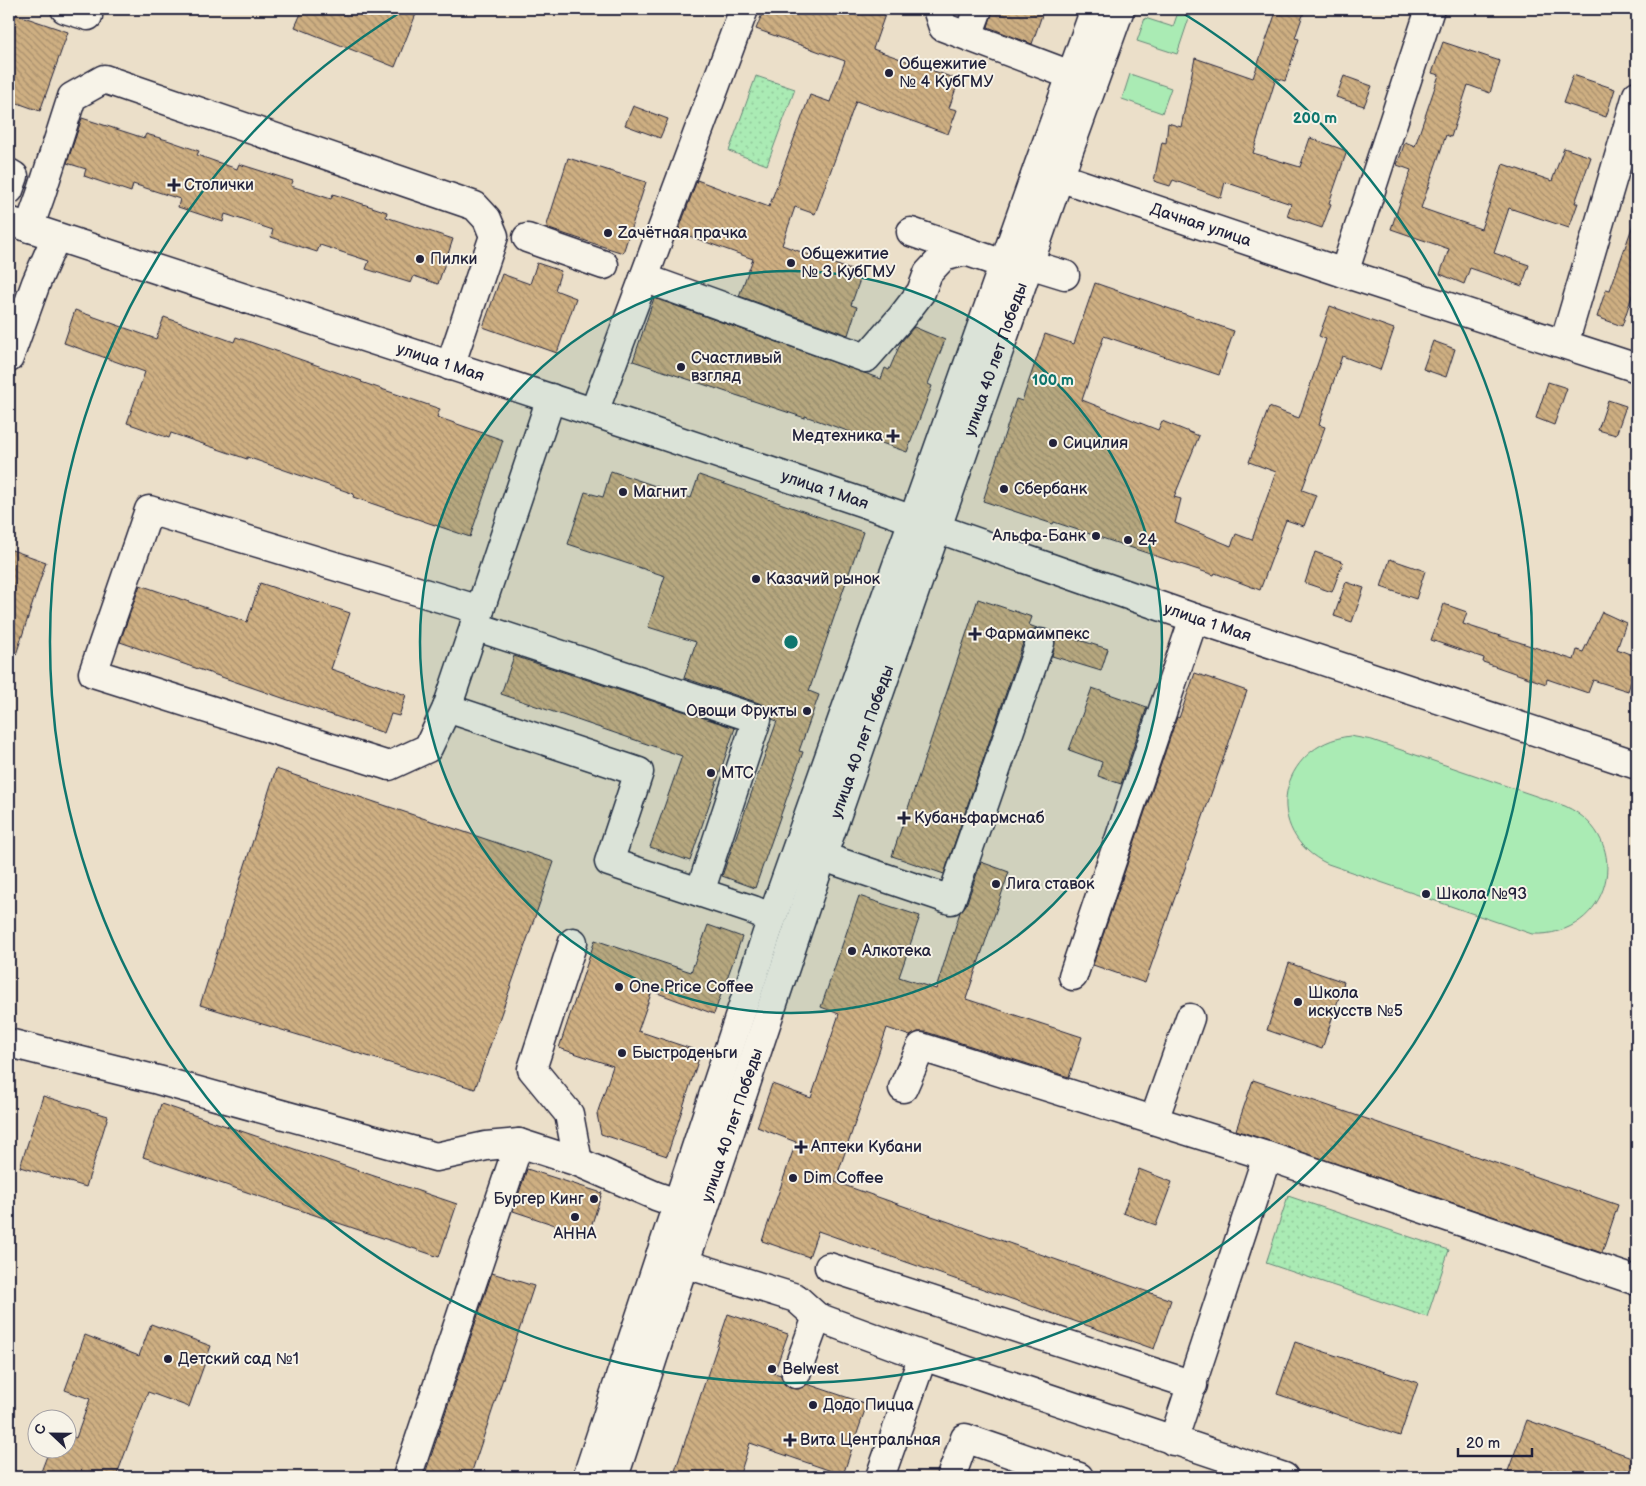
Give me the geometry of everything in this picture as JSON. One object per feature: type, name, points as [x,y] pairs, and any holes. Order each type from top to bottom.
[{"type":"street","points":[[594,412],[744,9]]},
{"type":"street","points":[[937,9],[943,27],[1083,79]]},
{"type":"street","points":[[968,36],[978,9]]},
{"type":"street","points":[[1083,79],[1095,9]]},
{"type":"street","points":[[925,524],[1083,79],[1120,9]]},
{"type":"street","points":[[1344,272],[1430,9]]},
{"type":"street","points":[[19,224],[41,194],[72,97],[104,80],[475,206],[487,219],[494,236],[450,366]]},
{"type":"street","points":[[1564,344],[1637,95]]},
{"type":"street","points":[[9,173],[14,176],[9,190]]},
{"type":"street","name":"Дачная улица","points":[[1048,174],[1637,368]]},
{"type":"street","name":"улица 1 Мая","points":[[19,224],[594,412],[925,524],[1194,618],[1637,765]]},
{"type":"street","points":[[912,232],[966,251],[1065,276]]},
{"type":"street","points":[[9,358],[36,283],[56,237]]},
{"type":"street","points":[[528,238],[604,265]]},
{"type":"street","points":[[644,278],[866,358],[902,318],[921,292],[928,274],[943,257],[966,251]]},
{"type":"street","points":[[551,398],[477,618],[447,708],[428,748],[390,766],[93,673],[149,510],[477,618],[757,719],[700,892]]},
{"type":"street","name":"улица 40 лет Победы","points":[[614,1477],[672,1260],[677,1203],[797,847],[925,524]]},
{"type":"street","name":"улица 40 лет Победы","points":[[587,1477],[672,1260],[703,1212],[822,856],[925,524]]},
{"type":"street","points":[[1073,976],[1194,618]]},
{"type":"street","points":[[797,847],[951,900],[1040,643]]},
{"type":"street","points":[[447,708],[639,772],[609,862],[772,918]]},
{"type":"street","points":[[573,942],[532,1069],[569,1114],[578,1162]]},
{"type":"street","points":[[1154,1120],[1190,1018]]},
{"type":"street","points":[[9,1043],[158,1080],[436,1157],[486,1146],[519,1143],[578,1162],[656,1196],[703,1212]]},
{"type":"street","points":[[903,1088],[921,1047],[1267,1156],[1637,1281]]},
{"type":"street","points":[[407,1477],[519,1143]]},
{"type":"street","points":[[1173,1441],[1267,1156]]},
{"type":"street","points":[[672,1260],[796,1298],[817,1317],[923,1356],[1284,1477]]},
{"type":"street","points":[[829,1267],[1192,1385]]},
{"type":"street","points":[[796,1374],[817,1317]]},
{"type":"street","points":[[880,1477],[923,1356]]},
{"type":"street","points":[[958,1475],[965,1438],[1079,1477]]},
{"type":"green space","points":[[1179,9],[1192,9],[1177,54],[1137,41],[1145,18],[1173,27]]},
{"type":"green space","points":[[1130,74],[1171,88],[1162,113],[1122,99]]},
{"type":"green space","points":[[756,76],[795,89],[767,165],[729,151]]},
{"type":"green space","points":[[1350,736],[1372,740],[1565,806],[1587,821],[1601,840],[1607,862],[1605,884],[1596,904],[1580,920],[1559,931],[1532,934],[1328,864],[1307,850],[1293,832],[1287,812],[1287,792],[1294,772],[1307,755],[1326,743]]},
{"type":"green space","points":[[1288,1196],[1449,1250],[1427,1317],[1266,1263]]},
{"type":"building","points":[[303,9],[418,9],[395,67],[295,27]]},
{"type":"building","points":[[764,9],[887,9],[873,49],[959,80],[949,108],[957,110],[948,134],[856,101],[815,214],[795,207],[782,245],[862,274],[851,305],[857,307],[848,335],[739,296],[753,259],[678,232],[697,180],[769,207],[810,95],[830,102],[845,61],[756,29]]},
{"type":"building","points":[[993,9],[1044,9],[1032,44],[988,27]]},
{"type":"building","points":[[1277,9],[1305,9],[1295,38],[1299,39],[1285,81],[1276,78],[1253,153],[1300,167],[1310,138],[1347,151],[1322,228],[1287,216],[1291,204],[1225,182],[1221,198],[1173,180],[1170,186],[1154,181],[1162,142],[1166,143],[1168,123],[1181,127],[1195,58],[1253,78]]},
{"type":"building","points":[[9,12],[68,32],[40,111],[9,100]]},
{"type":"building","points":[[1443,42],[1500,61],[1490,93],[1468,85],[1451,137],[1446,135],[1421,208],[1481,229],[1503,164],[1552,181],[1564,148],[1591,157],[1575,203],[1578,203],[1569,228],[1509,208],[1494,253],[1529,265],[1522,286],[1470,268],[1464,284],[1440,274],[1449,249],[1391,229],[1411,170],[1397,165],[1405,142],[1415,146],[1439,75],[1432,73]]},
{"type":"building","points":[[1573,75],[1615,89],[1606,117],[1563,103]]},
{"type":"building","points":[[1344,76],[1372,86],[1364,106],[1336,97]]},
{"type":"building","points":[[633,106],[668,119],[660,138],[625,125]]},
{"type":"building","points":[[82,118],[144,138],[146,134],[167,140],[199,151],[197,155],[237,169],[239,164],[293,181],[291,186],[331,199],[333,194],[387,212],[386,217],[453,239],[438,284],[414,276],[411,283],[366,269],[369,261],[320,245],[317,252],[271,237],[273,230],[225,214],[223,222],[178,207],[180,199],[133,184],[131,192],[84,176],[86,169],[67,163]]},
{"type":"building","points":[[568,158],[646,182],[623,253],[546,228]]},
{"type":"building","points":[[1634,222],[1637,222],[1637,281],[1622,326],[1597,317],[1606,289],[1610,290]]},
{"type":"building","points":[[537,263],[561,271],[555,290],[576,298],[557,353],[483,327],[502,274],[530,284]]},
{"type":"building","points":[[1095,283],[1234,331],[1219,375],[1104,336],[1082,400],[1158,430],[1162,421],[1199,436],[1174,497],[1181,499],[1175,523],[1231,546],[1236,534],[1252,540],[1276,472],[1249,462],[1269,407],[1299,418],[1326,339],[1319,336],[1330,306],[1394,329],[1380,370],[1342,356],[1319,425],[1325,427],[1302,490],[1316,495],[1304,526],[1286,520],[1260,590],[1215,573],[1214,575],[1054,522],[1053,524],[983,501],[1016,399],[1022,401],[1045,334],[1074,344]]},
{"type":"building","points":[[654,298],[881,379],[885,368],[889,370],[901,342],[914,327],[945,340],[928,384],[932,386],[907,452],[805,416],[805,418],[633,361]]},
{"type":"building","points":[[75,310],[156,339],[164,317],[234,342],[236,337],[440,409],[437,417],[503,440],[470,537],[353,497],[354,494],[247,457],[247,459],[171,433],[169,438],[127,423],[145,372],[64,343]]},
{"type":"building","points":[[1433,341],[1455,349],[1446,377],[1423,369]]},
{"type":"building","points":[[1548,382],[1567,388],[1554,425],[1536,418]]},
{"type":"building","points":[[1608,400],[1626,406],[1616,435],[1598,430]]},
{"type":"building","points":[[611,471],[691,498],[699,475],[863,532],[809,691],[819,695],[799,751],[803,752],[755,888],[722,876],[777,721],[772,719],[769,709],[762,704],[684,678],[696,642],[648,627],[665,576],[568,544],[585,492],[603,497]]},
{"type":"building","points":[[9,549],[46,562],[13,664],[9,663]]},
{"type":"building","points":[[1315,552],[1343,562],[1332,592],[1305,583]]},
{"type":"building","points":[[1390,559],[1425,571],[1416,599],[1381,587]]},
{"type":"building","points":[[1346,582],[1364,588],[1352,622],[1334,616]]},
{"type":"building","points":[[260,583],[350,613],[331,669],[406,695],[399,716],[391,714],[384,733],[120,642],[140,585],[247,622]]},
{"type":"building","points":[[978,599],[1032,617],[1029,625],[1037,628],[1029,632],[1022,646],[944,874],[892,856]]},
{"type":"building","points":[[1444,604],[1467,612],[1463,624],[1574,660],[1577,650],[1583,652],[1602,612],[1626,623],[1617,649],[1637,657],[1637,663],[1628,691],[1593,680],[1588,693],[1547,679],[1546,684],[1483,662],[1484,658],[1431,640]]},
{"type":"building","points":[[1050,631],[1108,649],[1101,671],[1052,656],[1055,641]]},
{"type":"building","points":[[514,656],[735,728],[690,861],[650,847],[682,756],[501,694]]},
{"type":"building","points":[[1195,673],[1247,691],[1145,983],[1093,965],[1177,717],[1179,718]]},
{"type":"building","points":[[1092,688],[1147,707],[1121,784],[1098,776],[1102,762],[1069,750]]},
{"type":"building","points":[[276,769],[554,862],[475,1089],[200,1005]]},
{"type":"building","points":[[981,862],[1009,872],[966,999],[1082,1037],[1069,1077],[926,1032],[918,1032],[910,1036],[887,1028],[835,1182],[1171,1300],[1154,1349],[818,1231],[809,1257],[762,1241],[796,1142],[757,1127],[772,1084],[811,1098],[839,1014],[821,1007],[859,896],[920,916],[899,977],[936,989],[960,912],[966,905]]},
{"type":"building","points":[[708,925],[742,937],[714,1014],[652,991],[638,1031],[701,1052],[667,1156],[601,1134],[597,1114],[613,1066],[559,1048],[595,940],[691,972]]},
{"type":"building","points":[[1289,963],[1344,982],[1322,1049],[1267,1030]]},
{"type":"building","points":[[1253,1080],[1618,1205],[1602,1253],[1236,1130]]},
{"type":"building","points":[[43,1096],[108,1116],[86,1187],[20,1167]]},
{"type":"building","points":[[161,1104],[457,1204],[439,1257],[143,1157]]},
{"type":"building","points":[[527,1169],[602,1193],[588,1236],[513,1211]]},
{"type":"building","points":[[1139,1169],[1172,1182],[1156,1225],[1123,1213]]},
{"type":"building","points":[[492,1273],[534,1286],[470,1477],[424,1477]]},
{"type":"building","points":[[728,1314],[788,1334],[774,1373],[781,1375],[784,1384],[790,1388],[799,1389],[807,1384],[867,1404],[843,1475],[750,1443],[739,1477],[673,1477]]},
{"type":"building","points":[[151,1324],[211,1346],[189,1407],[148,1392],[116,1477],[39,1477],[46,1458],[78,1458],[78,1432],[90,1399],[65,1390],[85,1335],[139,1356]]},
{"type":"building","points":[[1295,1342],[1418,1383],[1400,1436],[1277,1394]]},
{"type":"building","points":[[1527,1420],[1637,1459],[1637,1477],[1524,1477],[1508,1471]]},
{"type":"place","name":"Общежитие № 4 КубГМУ","points":[[889,73]]},
{"type":"place","name":"Столички","points":[[174,185]]},
{"type":"place","name":"Zачётная прачка","points":[[608,233]]},
{"type":"place","name":"Пилки","points":[[420,259]]},
{"type":"place","name":"Общежитие № 3 КубГМУ","points":[[791,263]]},
{"type":"place","name":"Счастливый взгляд","points":[[681,367]]},
{"type":"place","name":"Медтехника","points":[[893,436]]},
{"type":"place","name":"Сицилия","points":[[1053,443]]},
{"type":"place","name":"Сбербанк","points":[[1004,489]]},
{"type":"place","name":"Магнит","points":[[623,492]]},
{"type":"place","name":"Альфа-Банк","points":[[1096,536]]},
{"type":"place","name":"24","points":[[1128,540]]},
{"type":"place","name":"Казачий рынок","points":[[756,579]]},
{"type":"place","name":"Фармаимпекс","points":[[975,634]]},
{"type":"place","name":"Овощи Фрукты","points":[[807,711]]},
{"type":"place","name":"МТС","points":[[711,773]]},
{"type":"place","name":"Кубаньфармснаб","points":[[904,818]]},
{"type":"place","name":"Лига ставок","points":[[996,884]]},
{"type":"place","name":"Школа №93","points":[[1426,894]]},
{"type":"place","name":"Алкотека","points":[[852,951]]},
{"type":"place","name":"One Price Coffee","points":[[619,987]]},
{"type":"place","name":"Школа искусств №5","points":[[1298,1002]]},
{"type":"place","name":"Быстроденьги","points":[[622,1053]]},
{"type":"place","name":"Аптеки Кубани","points":[[801,1147]]},
{"type":"place","name":"Dim Coffee","points":[[793,1178]]},
{"type":"place","name":"Бургер Кинг","points":[[594,1199]]},
{"type":"place","name":"АННА","points":[[575,1217]]},
{"type":"place","name":"Детский сад №1","points":[[168,1359]]},
{"type":"place","name":"Belwest","points":[[772,1369]]},
{"type":"place","name":"Додо Пицца","points":[[813,1405]]},
{"type":"place","name":"Вита Центральная","points":[[790,1440]]}]
